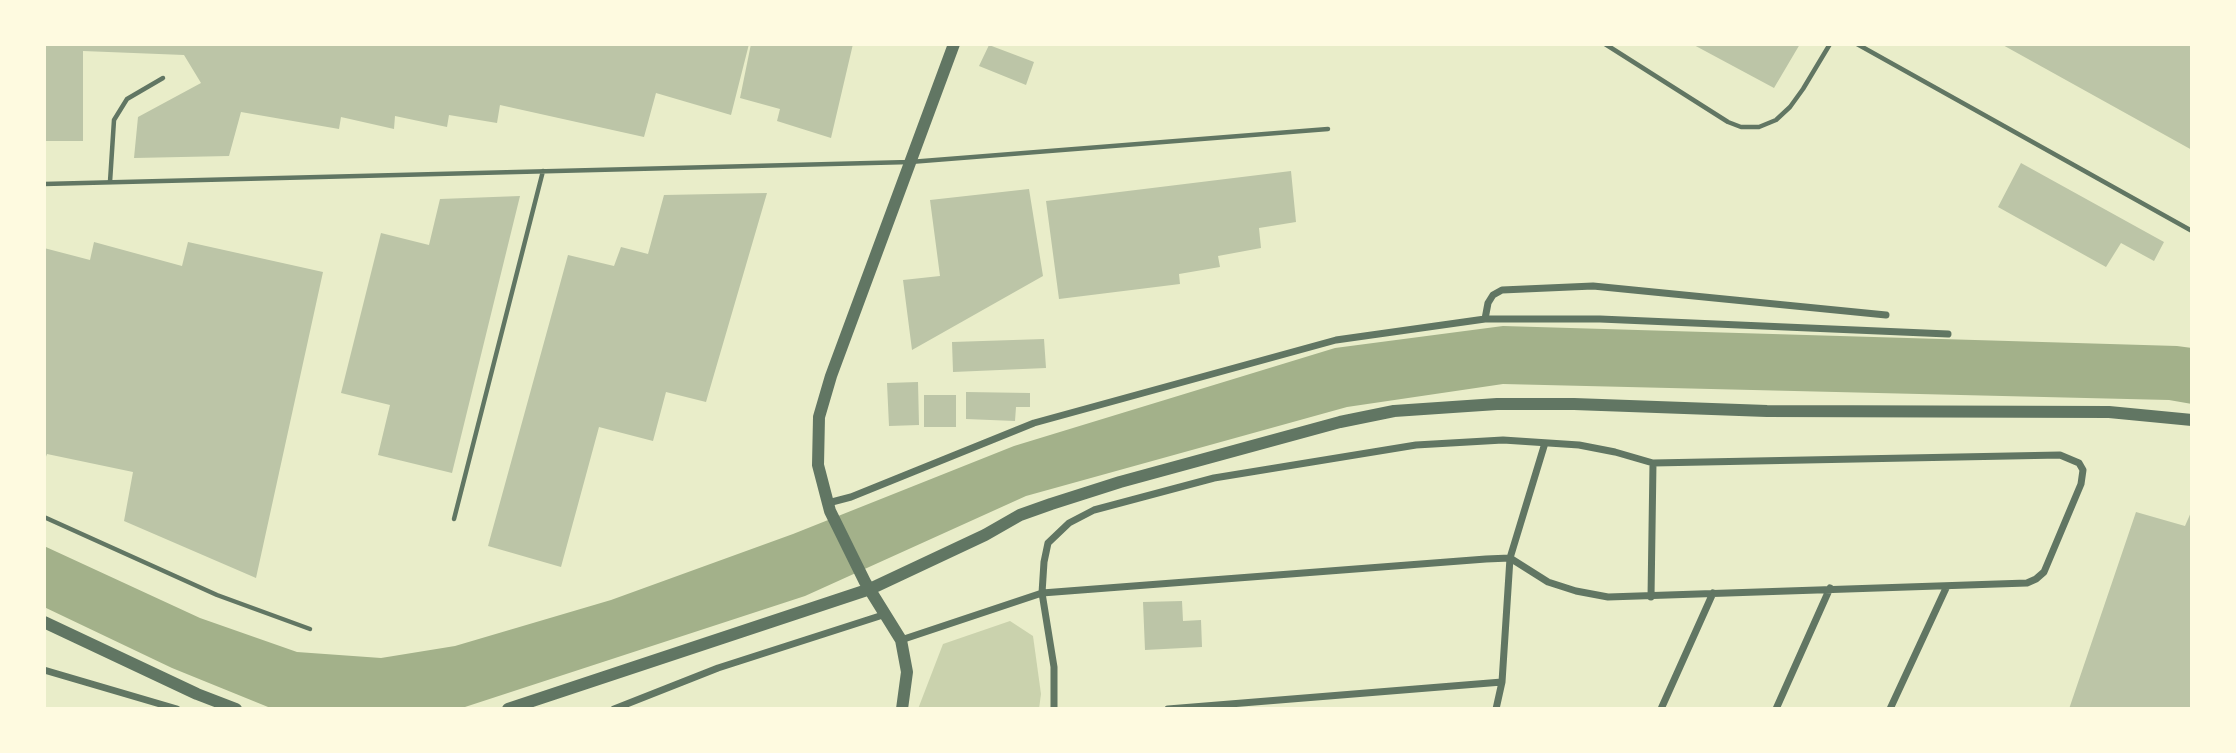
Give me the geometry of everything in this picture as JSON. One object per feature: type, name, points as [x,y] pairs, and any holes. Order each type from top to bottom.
[{"type":"street","points":[[902,709],[907,672],[901,640],[868,585],[829,507],[818,465],[819,417],[831,376],[954,44]]},
{"type":"street","points":[[1485,319],[1488,303],[1493,295],[1502,290],[1593,286],[1886,315]]},
{"type":"street","points":[[829,507],[1034,423],[1336,340],[1485,319],[1600,319],[1948,334]]},
{"type":"street","points":[[508,709],[868,585],[985,535],[1020,515],[1051,504],[1120,482],[1314,429],[1394,411],[1497,404],[1549,404],[1768,411],[2109,412],[2192,419]]},
{"type":"street","points":[[901,640],[1042,593],[1510,558],[1548,582],[1576,592],[1608,597],[2032,582],[2044,572],[2083,476],[2079,463],[2060,455],[1653,463],[1603,450],[1503,440],[1416,445],[1214,478],[1094,510],[1069,523],[1048,542],[1042,593],[1054,667],[1054,709]]},
{"type":"street","points":[[1496,709],[1502,682],[1510,558],[1545,443]]},
{"type":"street","points":[[1651,597],[1653,463]]},
{"type":"street","points":[[1890,709],[1947,586]]},
{"type":"street","points":[[1776,709],[1830,588]]},
{"type":"street","points":[[1661,709],[1713,593]]},
{"type":"street","points":[[614,709],[718,668],[886,614]]},
{"type":"street","points":[[44,622],[197,694],[236,709]]},
{"type":"street","points":[[44,670],[177,709]]},
{"type":"street","points":[[1168,709],[1502,682]]},
{"type":"lane","points":[[1605,44],[1728,122],[1741,127],[1759,127],[1776,120],[1803,89],[1830,44]]},
{"type":"lane","points":[[1857,44],[2192,231]]},
{"type":"lane","points":[[110,182],[114,120],[127,99],[163,78]]},
{"type":"lane","points":[[44,184],[910,162],[1328,129]]},
{"type":"lane","points":[[454,519],[544,171]]},
{"type":"lane","points":[[44,517],[217,595],[310,629]]},
{"type":"shaded area","points":[[1503,326],[2177,346],[2192,348],[2192,404],[2169,400],[1503,384],[1347,407],[1026,496],[805,596],[465,707],[450,709],[273,709],[172,668],[44,607],[44,546],[200,618],[297,652],[381,658],[455,646],[611,600],[793,534],[1014,446],[1335,348]]},
{"type":"shaded area","points":[[1010,621],[1033,636],[1041,694],[1039,709],[918,709],[943,644]]},
{"type":"building","points":[[44,44],[749,44],[731,115],[656,93],[644,137],[500,105],[497,123],[449,115],[447,127],[395,116],[394,129],[341,117],[339,129],[241,112],[229,156],[134,158],[138,117],[201,83],[184,55],[83,51],[83,141],[44,141]]},
{"type":"building","points":[[751,44],[853,44],[831,138],[777,121],[780,109],[740,98]]},
{"type":"building","points":[[1692,44],[1800,44],[1774,88]]},
{"type":"building","points":[[2001,44],[2192,44],[2192,150]]},
{"type":"building","points":[[989,45],[1034,62],[1026,85],[979,66]]},
{"type":"building","points":[[2021,163],[2164,242],[2154,261],[2121,243],[2106,267],[1998,207]]},
{"type":"building","points":[[1291,171],[1296,222],[1259,228],[1261,248],[1218,256],[1220,267],[1179,274],[1180,284],[1059,299],[1046,201]]},
{"type":"building","points":[[1029,189],[1043,276],[912,350],[903,280],[940,276],[930,200]]},
{"type":"building","points":[[767,193],[706,402],[666,392],[653,441],[599,427],[561,567],[488,546],[568,255],[614,266],[621,247],[648,254],[664,195]]},
{"type":"building","points":[[520,196],[452,473],[378,455],[390,405],[341,393],[381,233],[429,245],[440,199]]},
{"type":"building","points":[[94,242],[182,266],[188,242],[323,272],[256,578],[124,521],[133,472],[47,454],[44,462],[44,248],[90,260]]},
{"type":"building","points":[[1044,339],[1046,368],[953,372],[952,342]]},
{"type":"building","points":[[918,382],[919,425],[889,426],[887,383]]},
{"type":"building","points":[[966,392],[1030,393],[1030,407],[1016,407],[1015,421],[966,419]]},
{"type":"building","points":[[924,395],[956,395],[956,427],[924,427]]},
{"type":"building","points":[[2192,510],[2192,709],[2069,709],[2136,512],[2185,526]]},
{"type":"building","points":[[1182,601],[1183,621],[1201,620],[1202,647],[1145,650],[1143,602]]}]
